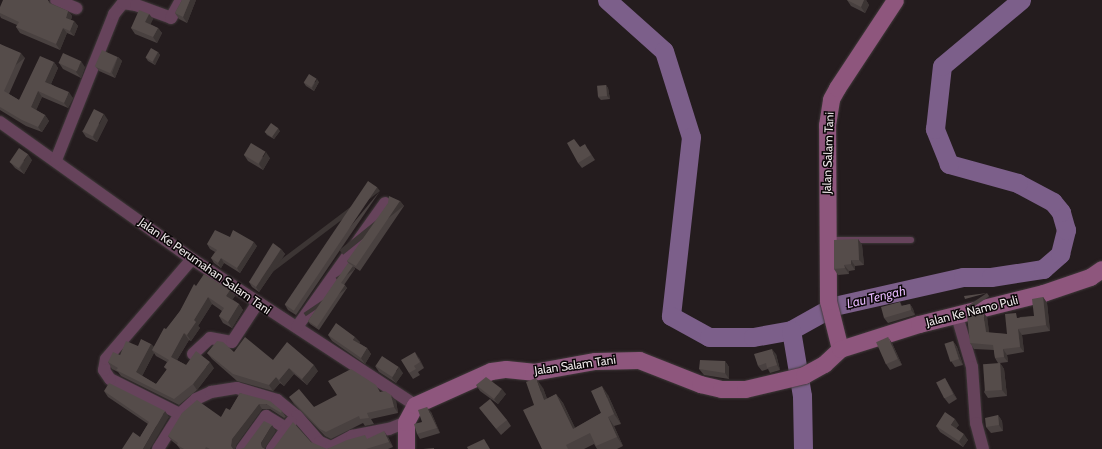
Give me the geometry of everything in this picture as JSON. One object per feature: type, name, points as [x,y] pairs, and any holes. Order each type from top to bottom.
[{"type":"street","points":[[56,0],[76,8]]},
{"type":"street","points":[[56,160],[114,14],[123,3],[136,5],[171,18],[181,0]]},
{"type":"street","name":"Jalan Salam Tani","points":[[415,405],[491,370],[506,369],[533,372],[622,359],[639,360],[654,364],[700,384],[721,389],[745,389],[804,375],[824,364],[838,342],[828,301],[827,125],[831,99],[895,0]]},
{"type":"street","name":"Jalan Ke Perumahan Salam Tani","points":[[0,122],[56,160],[192,259],[257,304],[297,328],[415,405]]},
{"type":"street","points":[[297,328],[385,203]]},
{"type":"street","points":[[180,414],[110,379],[104,370],[106,359],[192,259]]},
{"type":"street","name":"Jalan Ke Namo Puli","points":[[838,342],[957,316],[1043,293],[1090,277],[1102,269]]},
{"type":"street","points":[[193,354],[210,338],[232,342],[257,304]]},
{"type":"street","points":[[957,316],[972,367],[976,422],[983,449]]},
{"type":"street","points":[[158,449],[180,414],[196,399],[211,392],[237,388],[277,400],[298,416],[320,442],[331,448],[352,436],[389,429],[406,422]]},
{"type":"street","points":[[406,449],[406,422],[415,405]]},
{"type":"street","points":[[242,449],[266,416],[286,428]]},
{"type":"street","points":[[272,449],[286,428],[298,416]]},
{"type":"lane","points":[[827,240],[911,240]]},
{"type":"building","points":[[3,0],[48,0],[49,3],[68,11],[66,18],[74,21],[70,31],[63,28],[56,44],[16,27],[19,22],[0,13],[0,7]]},
{"type":"building","points":[[182,0],[190,0],[183,17],[175,13]]},
{"type":"building","points":[[847,0],[864,0],[861,7]]},
{"type":"building","points":[[139,10],[149,14],[145,22],[158,28],[153,37],[131,28]]},
{"type":"building","points":[[0,44],[21,53],[4,91],[19,100],[40,56],[54,62],[45,82],[69,92],[64,103],[38,91],[31,107],[45,115],[38,127],[22,120],[0,107]]},
{"type":"building","points":[[151,48],[158,52],[152,62],[146,58]]},
{"type":"building","points":[[102,50],[118,57],[110,73],[95,66]]},
{"type":"building","points":[[63,53],[81,61],[77,71],[59,63]]},
{"type":"building","points":[[309,74],[317,79],[311,87],[304,82]]},
{"type":"building","points":[[606,85],[607,96],[598,97],[597,86]]},
{"type":"building","points":[[94,109],[104,114],[92,136],[83,131]]},
{"type":"building","points":[[271,123],[278,128],[272,137],[265,132]]},
{"type":"building","points":[[574,139],[580,147],[585,144],[591,155],[578,163],[567,143]]},
{"type":"building","points":[[251,143],[266,152],[258,164],[244,155]]},
{"type":"building","points":[[19,148],[28,154],[19,168],[9,162]]},
{"type":"building","points":[[368,181],[377,187],[294,311],[285,305]]},
{"type":"building","points":[[389,196],[400,201],[356,266],[347,261],[388,203]]},
{"type":"building","points":[[215,230],[230,237],[233,230],[254,242],[237,268],[221,258],[218,263],[211,258],[217,250],[207,244]]},
{"type":"building","points":[[858,239],[859,260],[851,260],[851,264],[844,265],[845,268],[834,269],[834,240]]},
{"type":"building","points":[[273,243],[281,249],[256,287],[249,282]]},
{"type":"building","points":[[348,263],[353,266],[341,283],[345,285],[317,327],[308,321]]},
{"type":"building","points":[[204,274],[230,290],[226,296],[239,304],[228,322],[219,316],[224,308],[208,297],[194,320],[196,322],[187,335],[184,333],[171,357],[186,365],[196,351],[210,362],[193,384],[174,399],[116,370],[118,368],[108,362],[113,352],[120,355],[126,341],[138,346],[141,339],[151,344],[136,372],[156,384],[167,369],[164,367],[169,360],[152,350],[164,328],[166,329],[180,311],[194,284],[196,286]]},
{"type":"building","points":[[987,293],[965,299],[964,296]]},
{"type":"building","points":[[1043,297],[1046,325],[1018,329],[1020,347],[1003,349],[1004,357],[995,358],[993,345],[970,343],[967,316],[983,312],[986,332],[1007,334],[1005,314],[1016,313],[1017,318],[1034,316],[1032,299]]},
{"type":"building","points":[[900,302],[901,306],[910,304],[911,310],[884,318],[881,307]]},
{"type":"building","points":[[336,323],[355,337],[353,340],[367,348],[361,358],[328,335]]},
{"type":"building","points":[[245,337],[273,360],[287,342],[314,365],[302,379],[289,368],[279,380],[276,377],[269,385],[233,374],[207,353],[217,341],[223,342],[234,352]]},
{"type":"building","points":[[888,337],[898,359],[886,364],[876,342]]},
{"type":"building","points":[[953,341],[959,359],[950,362],[944,344]]},
{"type":"building","points":[[772,349],[777,365],[767,368],[766,363],[758,366],[754,354]]},
{"type":"building","points":[[415,352],[420,362],[414,366],[416,369],[409,373],[401,360]]},
{"type":"building","points":[[382,356],[399,367],[392,377],[375,366]]},
{"type":"building","points":[[700,360],[725,361],[725,373],[699,369]]},
{"type":"building","points":[[1000,363],[1002,390],[985,391],[983,364]]},
{"type":"building","points":[[351,369],[376,385],[380,392],[385,391],[391,395],[394,407],[367,413],[369,418],[360,419],[359,416],[326,432],[320,429],[289,397],[299,389],[314,407],[337,395],[328,381]]},
{"type":"building","points":[[486,377],[502,389],[494,399],[476,385]]},
{"type":"building","points":[[536,378],[544,400],[556,394],[573,429],[601,413],[591,391],[602,386],[614,414],[608,417],[617,437],[596,446],[590,433],[566,445],[568,449],[542,449],[523,410],[534,405],[526,382]]},
{"type":"building","points":[[945,378],[953,394],[944,399],[936,383]]},
{"type":"building","points":[[109,383],[165,411],[143,449],[122,449],[133,432],[140,437],[149,422],[104,391]]},
{"type":"building","points":[[240,393],[270,401],[282,411],[281,413],[266,404],[259,404],[232,439],[231,446],[233,449],[210,449],[206,447],[205,449],[184,449],[177,445],[178,443],[168,436],[182,413],[197,400],[221,417],[226,408],[230,410]]},
{"type":"building","points":[[490,399],[507,420],[496,429],[479,408]]},
{"type":"building","points":[[427,407],[437,428],[417,434],[414,424],[422,422],[418,410]]},
{"type":"building","points":[[945,412],[955,419],[951,425],[964,434],[959,441],[936,426]]},
{"type":"building","points":[[998,415],[999,425],[986,427],[985,418]]},
{"type":"building","points":[[264,421],[272,425],[261,443],[262,447],[265,449],[240,449],[244,448]]},
{"type":"building","points":[[293,422],[311,442],[327,449],[272,449]]},
{"type":"building","points":[[384,431],[389,442],[366,449],[327,449],[347,440],[365,435],[367,439]]},
{"type":"building","points":[[484,439],[490,449],[468,449],[467,447]]},
{"type":"waterway","name":"Lau Tengah","points":[[607,0],[664,51],[691,137],[671,316],[709,337],[753,337],[791,330],[834,306],[963,277],[991,277],[1043,269],[1060,254],[1066,230],[1061,212],[1053,202],[1018,183],[949,164],[935,129],[942,66],[1021,0]]},
{"type":"waterway","points":[[791,330],[802,396],[803,449]]}]
